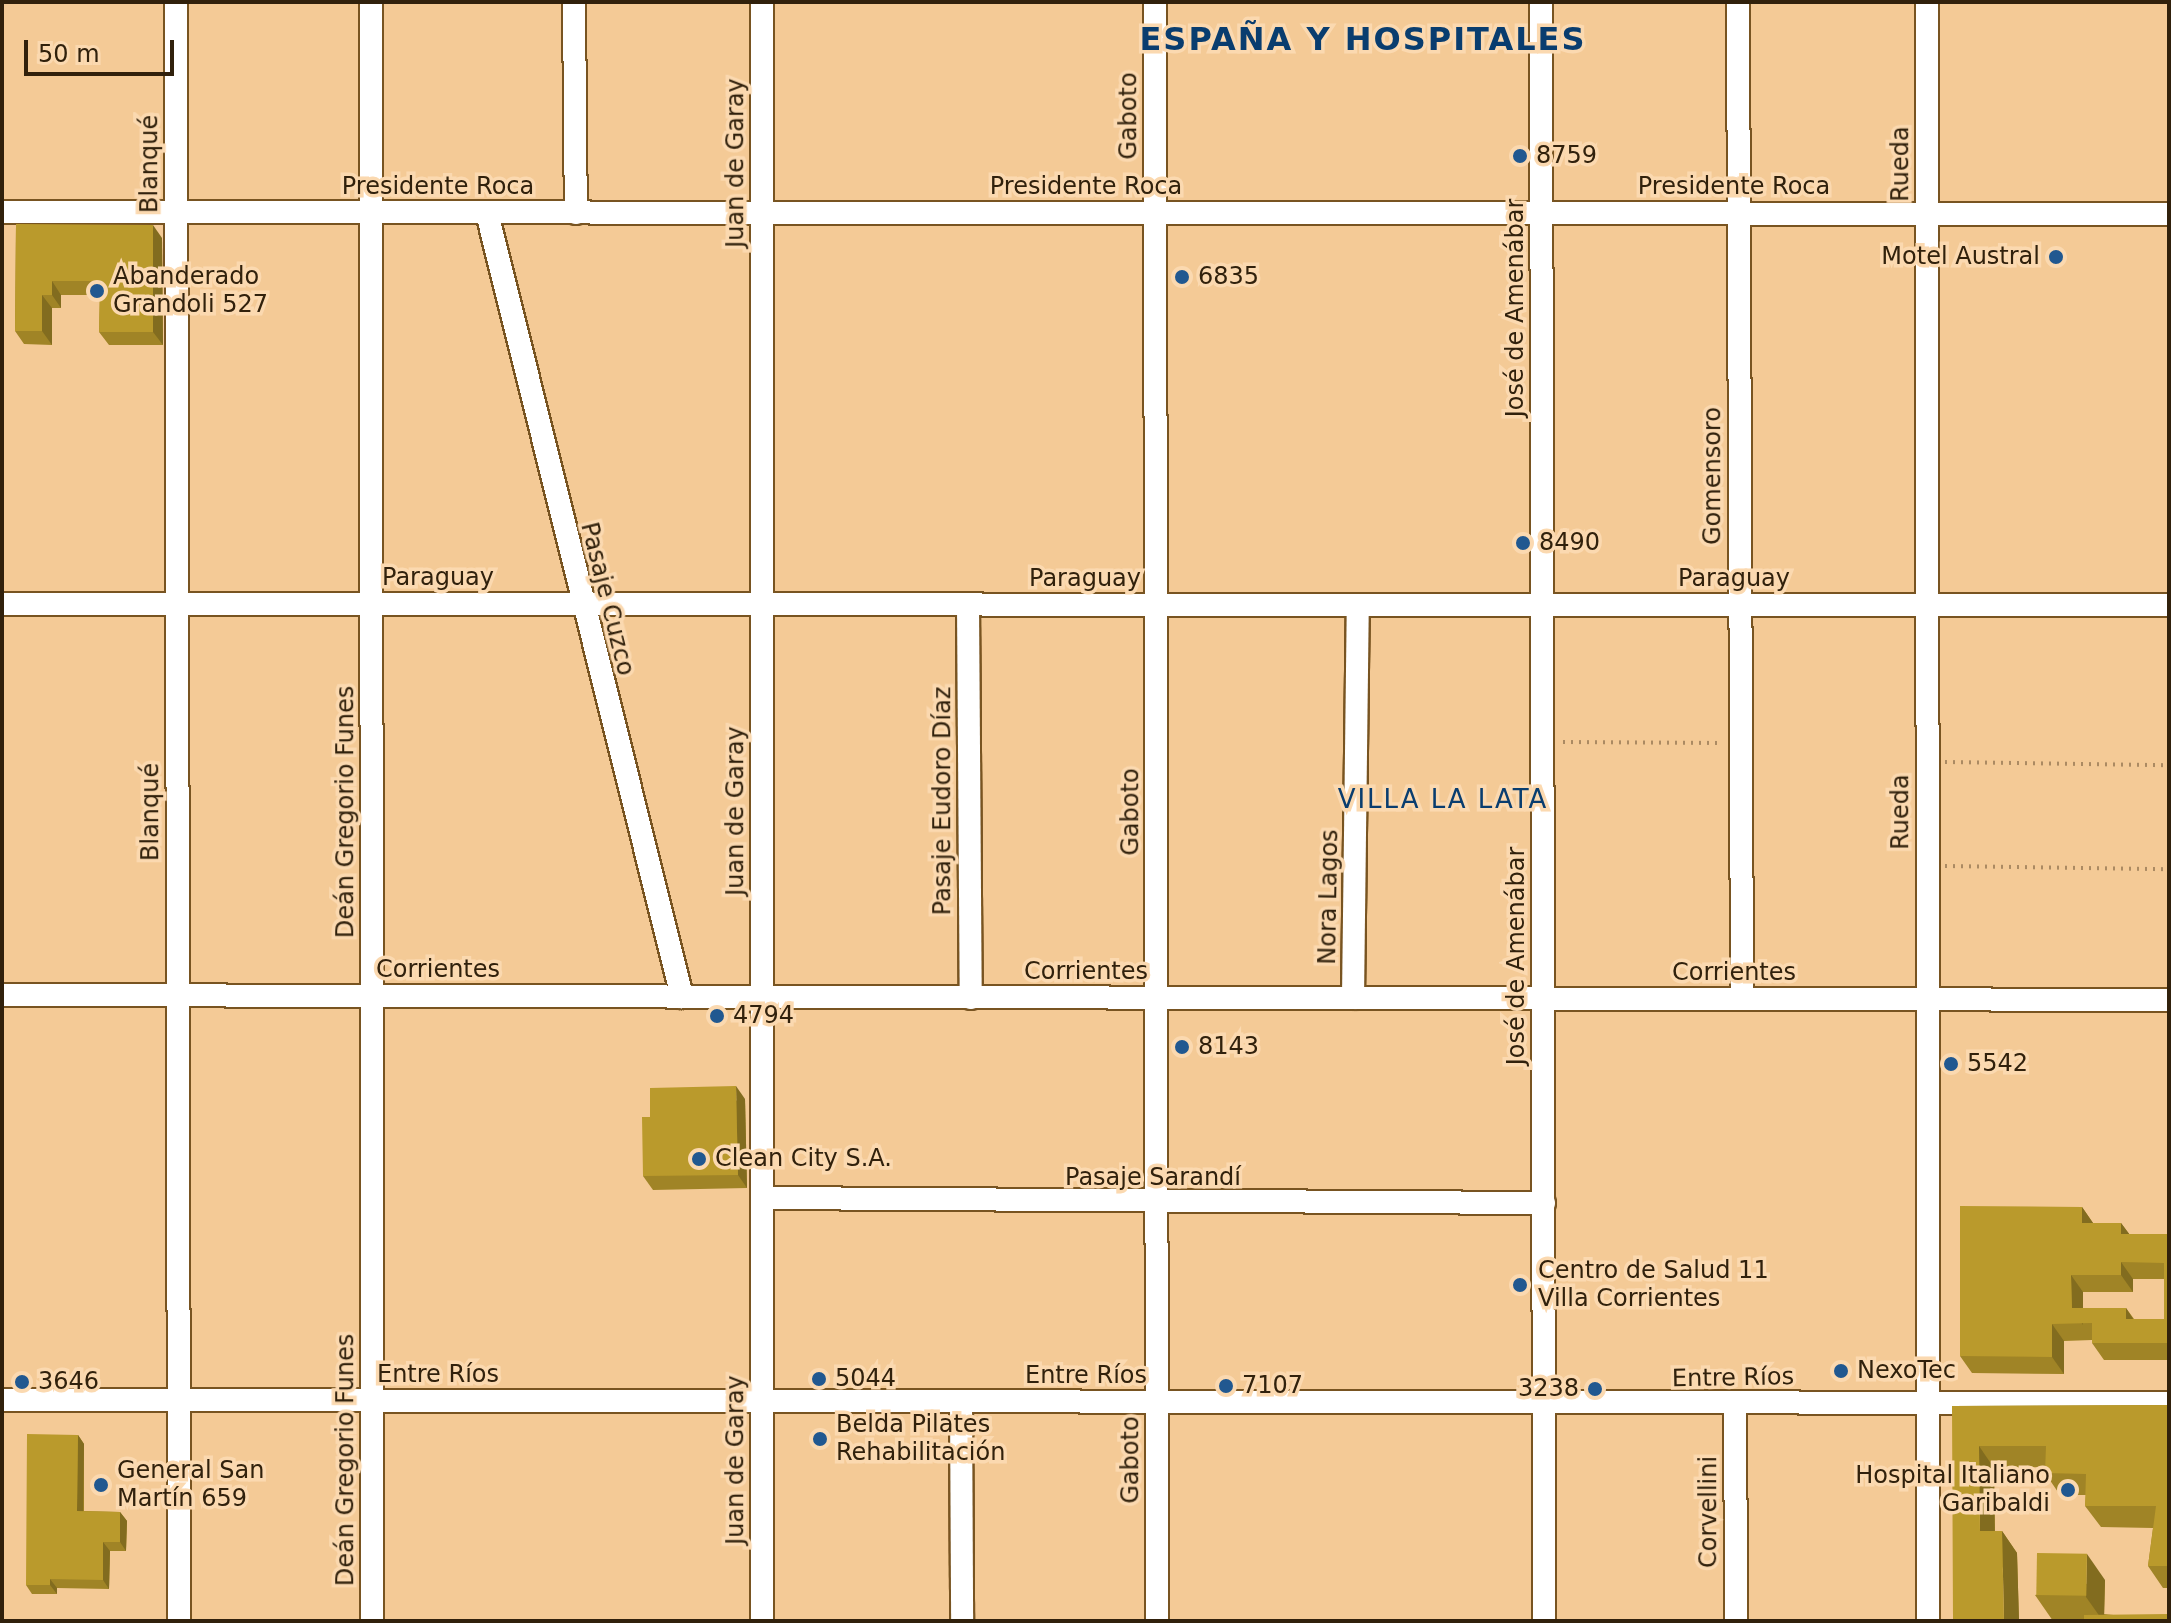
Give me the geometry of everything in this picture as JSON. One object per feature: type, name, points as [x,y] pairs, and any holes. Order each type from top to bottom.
[{"type":"street","name":"Blanqué","points":[[176,2],[179,1621]]},
{"type":"street","name":"Deán Gregorio Funes","points":[[371,2],[372,1621]]},
{"type":"street","points":[[574,2],[576,213]]},
{"type":"street","name":"Juan de Garay","points":[[762,2],[762,1621]]},
{"type":"street","name":"Gaboto","points":[[1155,2],[1157,1621]]},
{"type":"street","name":"José de Amenábar","points":[[1541,2],[1544,1621]]},
{"type":"street","name":"Gomensoro","points":[[1738,2],[1742,998]]},
{"type":"street","name":"Rueda","points":[[1927,2],[1928,1621]]},
{"type":"street","name":"Presidente Roca","points":[[2,212],[2169,214]]},
{"type":"street","name":"Pasaje Cuzco","points":[[487,213],[581,605],[682,997]]},
{"type":"street","name":"Paraguay","points":[[2,604],[2169,605]]},
{"type":"street","name":"Pasaje Eudoro Díaz","points":[[968,605],[971,998]]},
{"type":"street","name":"Nora Lagos","points":[[1353,998],[1358,605]]},
{"type":"street","name":"Corrientes","points":[[2,995],[2169,1000]]},
{"type":"street","name":"Pasaje Sarandí","points":[[762,1198],[1157,1205],[1544,1203]]},
{"type":"street","name":"Entre Ríos","points":[[2,1400],[1157,1402],[1545,1407],[1735,1403],[2169,1403]]},
{"type":"street","points":[[961,1402],[962,1621]]},
{"type":"street","name":"Corvellini","points":[[1735,1403],[1736,1621]]},
{"type":"path","points":[[1543,742],[1740,743]]},
{"type":"path","points":[[1927,762],[2169,765]]},
{"type":"path","points":[[1927,866],[2169,869]]},
{"type":"building","name":"Abanderado Grandoli 527","points":[[16,224],[153,225],[153,332],[99,332],[100,281],[52,281],[52,295],[42,295],[42,331],[15,331]]},
{"type":"building","name":"Clean City S.A.","points":[[736,1086],[738,1175],[643,1176],[642,1117],[650,1117],[650,1088]]},
{"type":"building","points":[[1960,1206],[2082,1207],[2082,1223],[2121,1223],[2121,1234],[2169,1234],[2169,1343],[2092,1343],[2092,1323],[2052,1324],[2052,1357],[1960,1356]],"holes":[[[2121,1262],[2164,1263],[2164,1319],[2126,1319],[2126,1308],[2072,1308],[2071,1275],[2121,1275]]]},
{"type":"building","points":[[2169,1405],[2169,1566],[2148,1566],[2156,1506],[2085,1506],[2086,1474],[2045,1473],[2046,1446],[1979,1446],[1980,1531],[2002,1531],[2004,1621],[1953,1621],[1952,1406]]},
{"type":"building","points":[[27,1434],[78,1435],[77,1511],[120,1512],[120,1542],[103,1542],[103,1580],[50,1579],[50,1585],[26,1585]]},
{"type":"building","points":[[2037,1553],[2087,1554],[2086,1596],[2036,1595]]},
{"type":"building","points":[[2169,1614],[2169,1621],[2084,1621],[2084,1615]]},
{"type":"place","name":"8759","points":[[1520,156]]},
{"type":"place","name":"Motel Austral","points":[[2056,257]]},
{"type":"place","name":"6835","points":[[1182,277]]},
{"type":"place","name":"Abanderado Grandoli 527","points":[[97,291]]},
{"type":"place","name":"8490","points":[[1523,543]]},
{"type":"place","name":"4794","points":[[717,1016]]},
{"type":"place","name":"8143","points":[[1182,1047]]},
{"type":"place","name":"5542","points":[[1951,1064]]},
{"type":"place","name":"Clean City S.A.","points":[[699,1159]]},
{"type":"place","name":"Centro de Salud 11 Villa Corrientes","points":[[1520,1285]]},
{"type":"place","name":"NexoTec","points":[[1841,1371]]},
{"type":"place","name":"5044","points":[[819,1379]]},
{"type":"place","name":"3646","points":[[22,1382]]},
{"type":"place","name":"7107","points":[[1226,1386]]},
{"type":"place","name":"3238","points":[[1595,1389]]},
{"type":"place","name":"Belda Pilates Rehabilitación","points":[[820,1439]]},
{"type":"place","name":"General San Martín 659","points":[[101,1485]]},
{"type":"place","name":"Hospital Italiano Garibaldi","points":[[2068,1490]]},
{"type":"district","name":"ESPAÑA Y HOSPITALES","points":[[1363,39]]},
{"type":"district","name":"VILLA LA LATA","points":[[1443,800]]}]
